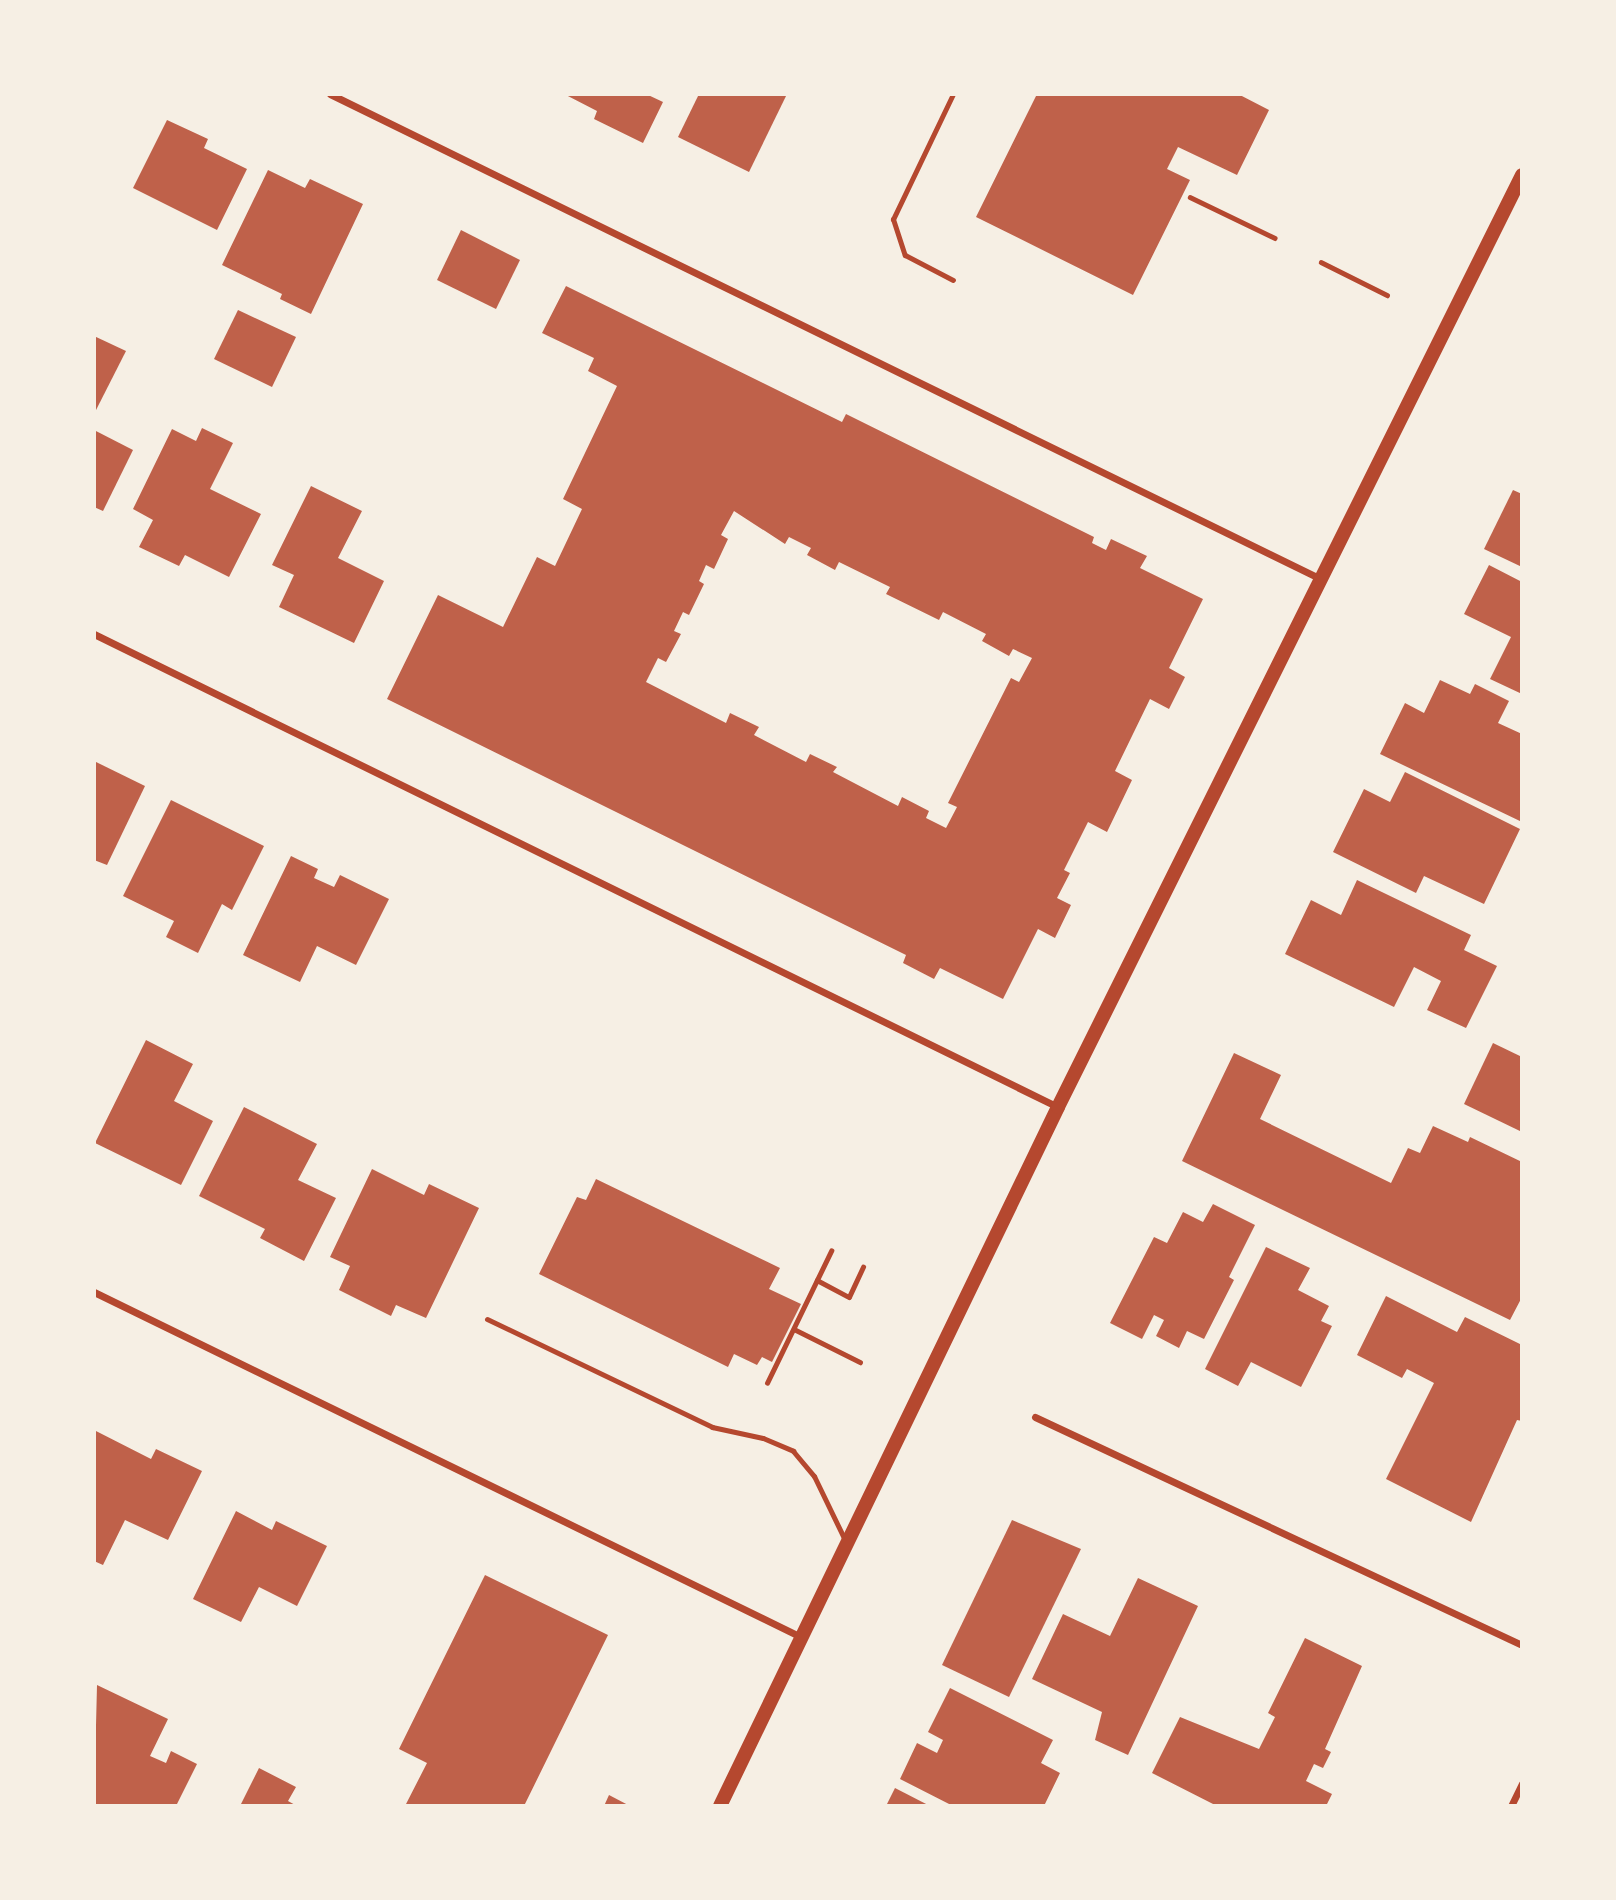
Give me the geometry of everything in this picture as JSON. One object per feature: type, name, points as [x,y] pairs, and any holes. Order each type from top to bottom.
[{"type":"main road","points":[[720,1805],[1058,1107],[1521,175]]},
{"type":"street","points":[[330,94],[1321,579]]},
{"type":"street","points":[[94,634],[1058,1107]]},
{"type":"street","points":[[94,1292],[802,1637]]},
{"type":"street","points":[[1035,1417],[1521,1645]]},
{"type":"street","points":[[1511,1805],[1521,1783]]},
{"type":"lane","points":[[953,94],[893,219],[905,255],[953,280]]},
{"type":"lane","points":[[487,1319],[712,1427],[763,1438],[793,1451],[814,1476],[848,1545]]},
{"type":"path","points":[[1190,197],[1275,238]]},
{"type":"path","points":[[1321,262],[1387,295]]},
{"type":"path","points":[[767,1383],[831,1251]]},
{"type":"path","points":[[817,1280],[849,1297],[863,1267]]},
{"type":"path","points":[[794,1329],[860,1362]]},
{"type":"building","points":[[564,94],[646,94],[663,102],[643,143],[594,119],[597,111]]},
{"type":"building","points":[[699,94],[787,94],[749,172],[678,137]]},
{"type":"building","points":[[1037,94],[1238,94],[1269,110],[1237,175],[1178,147],[1167,169],[1190,180],[1133,295],[976,217]]},
{"type":"building","points":[[167,120],[208,139],[204,148],[247,169],[217,230],[133,188]]},
{"type":"building","points":[[268,170],[305,188],[310,179],[363,204],[311,314],[280,299],[282,294],[222,265]]},
{"type":"building","points":[[461,230],[520,260],[496,309],[437,280]]},
{"type":"building","points":[[566,286],[842,422],[846,414],[1094,537],[1092,543],[1106,550],[1111,539],[1147,556],[1140,568],[1203,599],[1169,668],[1185,677],[1169,709],[1150,699],[1115,771],[1132,780],[1107,832],[1088,822],[1064,870],[1070,873],[1057,898],[1071,905],[1055,938],[1038,929],[1003,999],[940,968],[934,979],[903,963],[906,955],[387,699],[438,595],[503,627],[537,557],[555,566],[582,509],[563,499],[617,386],[588,371],[594,358],[542,333]],"holes":[[[734,511],[785,544],[789,537],[811,548],[807,555],[835,570],[839,562],[890,587],[886,594],[939,620],[943,612],[986,634],[982,641],[1009,656],[1013,649],[1032,658],[1019,682],[1011,678],[948,803],[957,807],[946,828],[926,818],[929,811],[902,797],[898,806],[833,772],[837,767],[810,754],[806,762],[754,735],[759,727],[730,713],[726,723],[646,682],[658,658],[666,662],[681,634],[674,631],[683,612],[689,615],[704,584],[699,581],[706,565],[714,569],[728,539],[721,535]]]},
{"type":"building","points":[[238,310],[296,337],[272,387],[214,359]]},
{"type":"building","points":[[94,336],[126,351],[94,414]]},
{"type":"building","points":[[202,428],[233,443],[210,489],[261,514],[229,577],[185,555],[179,566],[139,547],[153,520],[133,509],[172,429],[196,441]]},
{"type":"building","points":[[94,430],[133,450],[103,511],[94,507]]},
{"type":"building","points":[[311,486],[362,511],[338,558],[384,581],[354,643],[279,607],[294,575],[272,565]]},
{"type":"building","points":[[1513,490],[1522,494],[1522,567],[1484,549]]},
{"type":"building","points":[[1489,565],[1522,582],[1522,694],[1490,679],[1511,637],[1464,614]]},
{"type":"building","points":[[1440,680],[1470,694],[1475,684],[1509,701],[1498,723],[1522,734],[1522,822],[1380,754],[1405,703],[1424,713]]},
{"type":"building","points":[[94,761],[145,786],[107,865],[94,860]]},
{"type":"building","points":[[1405,772],[1520,829],[1484,904],[1424,876],[1416,893],[1333,852],[1364,789],[1390,802]]},
{"type":"building","points":[[171,800],[264,846],[232,910],[222,904],[198,953],[166,937],[174,921],[123,896]]},
{"type":"building","points":[[291,856],[318,869],[314,878],[334,887],[340,875],[389,899],[356,965],[317,946],[300,982],[243,955]]},
{"type":"building","points":[[1357,880],[1471,935],[1464,950],[1497,966],[1466,1028],[1427,1010],[1441,981],[1414,967],[1394,1007],[1285,954],[1311,900],[1341,915]]},
{"type":"building","points":[[146,1040],[193,1064],[174,1101],[213,1121],[181,1185],[95,1143]]},
{"type":"building","points":[[1493,1043],[1522,1057],[1522,1132],[1464,1104]]},
{"type":"building","points":[[1234,1053],[1281,1075],[1260,1119],[1391,1183],[1408,1148],[1420,1153],[1433,1126],[1468,1142],[1470,1137],[1522,1162],[1522,1297],[1510,1320],[1182,1161]]},
{"type":"building","points":[[244,1107],[317,1144],[298,1180],[336,1198],[304,1261],[260,1238],[265,1229],[199,1196]]},
{"type":"building","points":[[372,1169],[424,1195],[429,1184],[479,1208],[426,1318],[396,1305],[391,1316],[339,1290],[350,1266],[330,1257]]},
{"type":"building","points":[[596,1179],[780,1268],[769,1289],[801,1304],[772,1362],[762,1357],[757,1365],[734,1354],[728,1367],[539,1274],[577,1197],[586,1200]]},
{"type":"building","points":[[1213,1204],[1255,1225],[1229,1277],[1234,1280],[1204,1339],[1187,1331],[1179,1348],[1156,1336],[1164,1320],[1154,1315],[1142,1339],[1110,1323],[1154,1237],[1167,1243],[1183,1212],[1203,1222]]},
{"type":"building","points":[[1266,1247],[1310,1268],[1298,1290],[1329,1306],[1321,1321],[1332,1326],[1301,1387],[1251,1362],[1238,1386],[1205,1369]]},
{"type":"building","points":[[1386,1296],[1457,1332],[1465,1317],[1522,1345],[1522,1421],[1517,1420],[1471,1522],[1386,1479],[1434,1383],[1407,1369],[1402,1378],[1357,1355]]},
{"type":"building","points":[[94,1430],[151,1459],[156,1449],[202,1471],[168,1540],[125,1520],[103,1565],[94,1561]]},
{"type":"building","points":[[236,1511],[272,1530],[276,1521],[327,1546],[297,1606],[259,1587],[241,1622],[193,1599]]},
{"type":"building","points":[[1012,1520],[1081,1549],[1009,1697],[942,1665]]},
{"type":"building","points":[[485,1575],[608,1635],[524,1806],[405,1806],[427,1763],[399,1749]]},
{"type":"building","points":[[1138,1578],[1198,1606],[1128,1755],[1095,1740],[1102,1712],[1032,1679],[1063,1614],[1110,1636]]},
{"type":"building","points":[[1305,1638],[1362,1666],[1325,1749],[1331,1752],[1323,1768],[1314,1764],[1306,1781],[1332,1794],[1326,1806],[1217,1806],[1152,1773],[1180,1717],[1259,1749],[1275,1717],[1268,1713]]},
{"type":"building","points":[[97,1685],[168,1719],[150,1756],[166,1763],[171,1751],[197,1764],[176,1806],[94,1806]]},
{"type":"building","points":[[950,1688],[1053,1740],[1041,1763],[1060,1773],[1044,1806],[953,1806],[900,1779],[917,1743],[937,1753],[943,1740],[928,1732]]},
{"type":"building","points":[[259,1768],[296,1787],[288,1801],[297,1806],[240,1806]]},
{"type":"building","points":[[895,1788],[930,1806],[886,1806]]},
{"type":"building","points":[[609,1795],[630,1806],[604,1806]]}]
